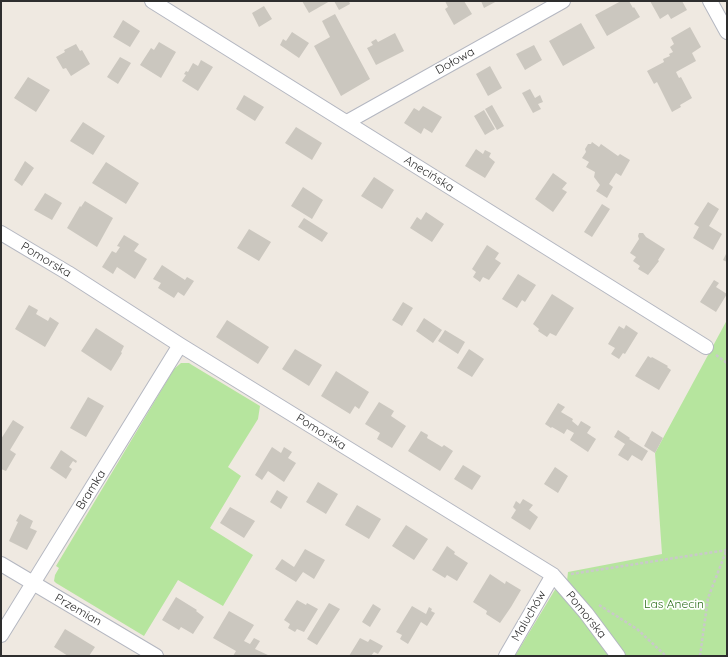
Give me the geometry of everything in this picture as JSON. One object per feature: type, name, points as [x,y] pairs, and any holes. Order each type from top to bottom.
[{"type":"street","name":"Anecińska","points":[[152,1],[706,347]]},
{"type":"street","name":"Dołowa","points":[[347,122],[563,1]]},
{"type":"street","points":[[710,1],[727,32]]},
{"type":"street","name":"Pomorska","points":[[1,233],[68,273],[180,345],[553,575],[586,613],[618,656]]},
{"type":"street","name":"Bramka","points":[[1,635],[180,345]]},
{"type":"street","name":"Przemian","points":[[1,564],[156,656]]},
{"type":"street","name":"Maluchów","points":[[506,656],[553,575]]},
{"type":"path","points":[[553,575],[571,574],[727,549]]},
{"type":"path","points":[[700,656],[708,598],[727,549]]},
{"type":"path","points":[[598,604],[637,629],[666,656]]},
{"type":"green space","name":"Las Anecin","points":[[727,320],[727,656],[626,656],[567,581],[568,572],[662,554],[655,453]]},
{"type":"green space","points":[[181,363],[189,363],[260,406],[258,419],[228,467],[241,476],[210,528],[253,555],[223,606],[178,580],[144,636],[56,583],[54,581],[55,575],[59,568],[56,566],[174,369]]},
{"type":"green space","points":[[556,588],[609,653],[611,656],[515,656]]},
{"type":"building","points":[[302,1],[330,1],[309,13]]},
{"type":"building","points":[[334,1],[349,1],[350,4],[339,10]]},
{"type":"building","points":[[445,1],[464,1],[472,14],[454,25],[445,9],[448,7]]},
{"type":"building","points":[[481,1],[497,1],[484,8]]},
{"type":"building","points":[[621,1],[629,1],[640,17],[607,36],[595,15]]},
{"type":"building","points":[[650,1],[682,1],[687,10],[671,19],[668,14],[660,19]]},
{"type":"building","points":[[264,6],[272,19],[259,27],[252,13]]},
{"type":"building","points":[[335,14],[370,79],[341,96],[314,46],[330,37],[322,21]]},
{"type":"building","points":[[123,20],[140,31],[130,47],[113,37]]},
{"type":"building","points":[[581,23],[595,48],[563,66],[549,41]]},
{"type":"building","points":[[690,27],[701,47],[692,53],[696,61],[676,72],[679,78],[681,77],[692,98],[672,112],[657,82],[654,84],[647,71],[664,62],[663,59],[670,56],[669,54],[673,52],[670,47],[674,44],[671,38]]},
{"type":"building","points":[[292,32],[309,43],[299,58],[280,45],[283,39],[286,41]]},
{"type":"building","points":[[395,33],[404,51],[376,65],[367,48],[373,45],[371,42],[376,39],[378,42]]},
{"type":"building","points":[[159,42],[176,52],[161,78],[140,65],[151,48],[154,50]]},
{"type":"building","points":[[76,44],[80,51],[82,50],[90,64],[71,76],[66,68],[63,69],[56,57],[65,52],[64,50]]},
{"type":"building","points":[[534,45],[542,60],[525,70],[516,54]]},
{"type":"building","points":[[120,57],[131,63],[118,84],[107,77]]},
{"type":"building","points":[[201,60],[213,67],[198,91],[182,81],[186,75],[184,74],[186,71],[188,72],[193,63],[198,66]]},
{"type":"building","points":[[490,66],[502,88],[488,96],[476,74]]},
{"type":"building","points":[[28,77],[50,90],[36,112],[14,98]]},
{"type":"building","points":[[530,89],[535,98],[540,95],[543,102],[538,104],[541,109],[533,113],[522,93]]},
{"type":"building","points":[[244,95],[264,107],[255,121],[236,109]]},
{"type":"building","points":[[492,105],[504,126],[497,130],[485,109]]},
{"type":"building","points":[[423,106],[442,117],[432,133],[424,128],[421,134],[404,123],[414,108],[419,111]]},
{"type":"building","points":[[484,110],[495,129],[485,135],[474,116]]},
{"type":"building","points":[[83,122],[105,136],[93,155],[70,141]]},
{"type":"building","points":[[296,127],[322,143],[312,160],[285,143]]},
{"type":"building","points":[[592,142],[599,147],[601,144],[618,156],[620,154],[630,160],[621,176],[616,173],[609,184],[613,187],[607,198],[596,191],[600,185],[594,177],[595,172],[586,167],[589,162],[582,158],[586,152],[585,149],[588,144],[591,144]]},
{"type":"building","points":[[476,149],[483,154],[485,150],[491,153],[489,157],[495,162],[485,178],[465,166]]},
{"type":"building","points":[[25,161],[34,168],[22,186],[14,180]]},
{"type":"building","points":[[106,162],[139,183],[126,204],[92,183]]},
{"type":"building","points":[[553,173],[567,183],[562,189],[567,192],[553,212],[535,199]]},
{"type":"building","points":[[374,177],[394,190],[382,209],[361,196]]},
{"type":"building","points":[[303,187],[323,200],[312,219],[291,206]]},
{"type":"building","points":[[45,193],[62,203],[52,220],[34,210]]},
{"type":"building","points":[[85,201],[113,218],[97,247],[67,228],[80,206],[81,207]]},
{"type":"building","points":[[708,202],[719,209],[709,226],[722,234],[713,250],[693,238],[699,227],[694,224]]},
{"type":"building","points":[[602,204],[610,209],[592,237],[584,232]]},
{"type":"building","points":[[426,212],[444,224],[432,242],[410,228],[417,217],[421,220]]},
{"type":"building","points":[[304,218],[328,233],[322,242],[298,227]]},
{"type":"building","points":[[249,229],[271,242],[259,261],[237,248]]},
{"type":"building","points":[[639,233],[643,233],[646,237],[665,249],[658,260],[659,261],[648,275],[638,269],[640,266],[633,261],[636,257],[630,253],[639,239]]},
{"type":"building","points":[[124,235],[139,244],[134,251],[147,259],[135,279],[117,267],[113,274],[102,267],[112,251],[116,253],[120,247],[117,246]]},
{"type":"building","points":[[487,245],[499,253],[495,259],[501,263],[489,280],[483,277],[480,282],[473,277],[476,272],[472,269]]},
{"type":"building","points":[[727,252],[727,262],[723,260]]},
{"type":"building","points":[[162,265],[185,280],[187,277],[194,281],[184,296],[178,292],[174,298],[158,288],[161,283],[153,279]]},
{"type":"building","points":[[518,274],[536,285],[525,302],[522,300],[517,308],[502,299]]},
{"type":"building","points":[[714,280],[719,283],[716,287],[727,294],[716,312],[700,302]]},
{"type":"building","points":[[552,294],[574,308],[556,336],[550,333],[547,337],[538,331],[539,329],[533,324]]},
{"type":"building","points":[[403,302],[413,308],[402,326],[392,320]]},
{"type":"building","points":[[29,305],[38,310],[36,314],[48,321],[50,317],[59,323],[45,347],[15,329]]},
{"type":"building","points":[[424,318],[442,330],[433,343],[416,331]]},
{"type":"building","points":[[227,320],[269,347],[258,364],[216,337]]},
{"type":"building","points":[[626,325],[638,333],[625,354],[623,353],[619,359],[611,354],[615,348],[608,344],[619,326],[624,329]]},
{"type":"building","points":[[96,328],[124,346],[121,352],[122,353],[111,371],[81,351]]},
{"type":"building","points":[[445,330],[465,342],[458,354],[438,341]]},
{"type":"building","points":[[295,349],[322,365],[309,386],[282,369]]},
{"type":"building","points":[[469,349],[484,359],[472,377],[457,368]]},
{"type":"building","points":[[648,356],[668,366],[667,367],[671,370],[659,390],[635,376]]},
{"type":"building","points":[[336,371],[369,392],[359,409],[355,406],[350,414],[321,396]]},
{"type":"building","points":[[88,397],[104,406],[86,437],[70,428]]},
{"type":"building","points":[[379,402],[394,411],[391,416],[406,426],[392,448],[377,439],[380,433],[365,424]]},
{"type":"building","points":[[558,403],[565,407],[561,412],[573,419],[572,421],[578,426],[581,421],[591,427],[587,433],[596,439],[588,452],[570,440],[574,433],[567,429],[564,434],[545,424]]},
{"type":"building","points":[[13,420],[24,427],[10,450],[16,454],[6,471],[1,469],[1,439]]},
{"type":"building","points":[[618,430],[648,451],[642,461],[632,455],[628,461],[618,455],[625,444],[614,437]]},
{"type":"building","points":[[421,431],[428,435],[427,438],[442,447],[444,445],[453,451],[440,471],[408,451]]},
{"type":"building","points":[[652,431],[663,438],[655,453],[644,446]]},
{"type":"building","points":[[272,447],[281,453],[284,447],[292,452],[288,458],[296,463],[284,482],[268,471],[262,480],[255,475]]},
{"type":"building","points":[[61,450],[77,461],[76,463],[73,461],[69,467],[72,469],[66,479],[50,468]]},
{"type":"building","points":[[463,465],[481,476],[472,490],[454,479]]},
{"type":"building","points":[[555,467],[568,476],[558,493],[544,484]]},
{"type":"building","points":[[318,482],[338,494],[326,514],[306,502]]},
{"type":"building","points":[[277,490],[288,497],[281,509],[270,502]]},
{"type":"building","points":[[523,499],[533,505],[529,510],[538,517],[530,530],[511,518],[516,510],[513,507],[516,501],[520,504]]},
{"type":"building","points":[[357,505],[381,519],[369,539],[345,525]]},
{"type":"building","points":[[230,507],[255,521],[244,538],[220,523]]},
{"type":"building","points":[[20,514],[33,521],[30,528],[37,531],[27,550],[9,541]]},
{"type":"building","points":[[406,525],[428,539],[414,560],[392,546]]},
{"type":"building","points":[[447,546],[455,552],[454,554],[468,563],[457,581],[447,575],[445,578],[432,570]]},
{"type":"building","points":[[305,549],[325,560],[314,579],[303,572],[296,582],[275,569],[282,559],[294,567]]},
{"type":"building","points":[[490,574],[505,584],[506,581],[521,590],[500,623],[486,614],[487,611],[473,602]]},
{"type":"building","points":[[176,597],[197,610],[196,611],[204,617],[193,634],[181,627],[179,630],[162,620]]},
{"type":"building","points":[[297,600],[318,609],[304,632],[297,629],[295,632],[288,628],[290,624],[284,620]]},
{"type":"building","points":[[329,603],[340,609],[317,645],[307,639]]},
{"type":"building","points":[[373,604],[381,609],[370,627],[362,622]]},
{"type":"building","points":[[412,606],[426,614],[429,607],[432,609],[431,611],[435,613],[427,626],[421,622],[408,644],[400,639],[402,635],[396,632]]},
{"type":"building","points":[[229,611],[254,625],[244,641],[250,644],[254,638],[260,641],[255,649],[270,656],[233,656],[236,651],[213,638]]},
{"type":"building","points":[[65,629],[95,647],[89,656],[68,656],[54,647]]},
{"type":"building","points":[[360,638],[368,642],[370,639],[383,646],[378,654],[374,652],[371,656],[349,656]]}]
